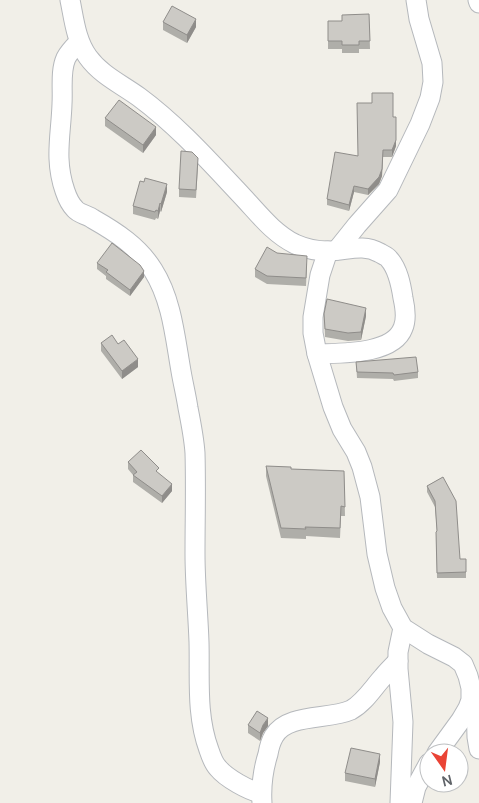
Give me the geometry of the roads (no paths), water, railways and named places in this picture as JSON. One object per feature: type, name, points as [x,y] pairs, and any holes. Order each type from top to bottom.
[{"type":"street","points":[[70,0],[79,42],[95,66],[168,120],[273,229],[297,245],[333,250],[372,248],[389,258],[395,269],[404,299],[405,316],[403,328],[399,335],[386,344],[369,350],[352,353],[317,354]]},
{"type":"street","points":[[416,0],[419,19],[432,63],[433,82],[430,98],[420,124],[388,190],[333,250],[320,275],[313,317],[313,333],[332,407],[362,467],[370,497],[377,554],[392,608],[403,628],[463,664],[475,698],[479,749]]},
{"type":"street","points":[[79,42],[66,57],[63,68],[58,148],[64,186],[68,200],[76,210],[120,236],[144,258],[153,270],[166,300],[176,336],[195,452],[195,576],[199,633],[201,717],[209,751],[218,768],[237,782],[256,792],[262,798]]},
{"type":"street","points":[[400,803],[402,722],[398,652],[403,628]]},
{"type":"street","points":[[262,798],[266,759],[273,736],[280,728],[300,720],[343,713],[353,709],[398,661]]},
{"type":"street","points":[[444,743],[475,698]]},
{"type":"street","points":[[412,803],[419,781]]}]
